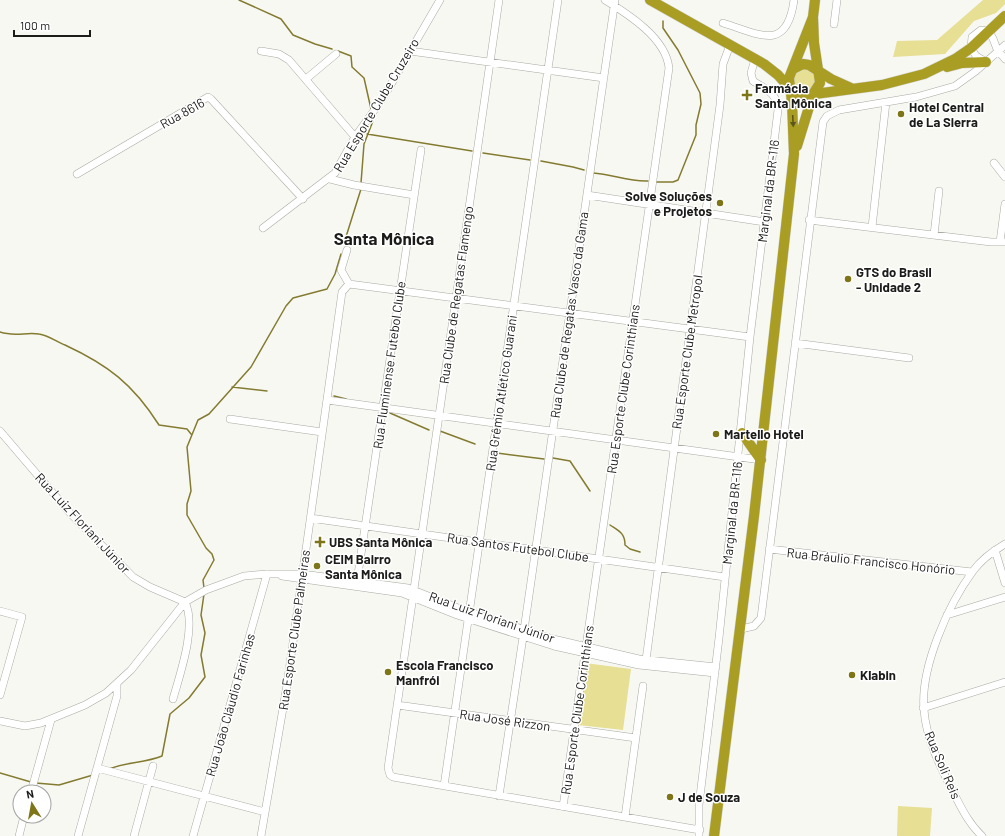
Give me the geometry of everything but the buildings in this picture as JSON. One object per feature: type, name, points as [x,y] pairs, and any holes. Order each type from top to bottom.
[{"type":"highway","points":[[650,0],[759,62],[778,75],[794,93],[800,96],[889,83],[962,63],[986,62]]},
{"type":"highway","points":[[794,154],[813,94],[820,84],[814,43],[813,17],[815,0]]},
{"type":"highway","points":[[714,836],[761,460],[794,154],[790,88],[788,78],[793,69],[813,17]]},
{"type":"highway","points":[[924,74],[955,59],[970,48],[985,31],[1002,19]]},
{"type":"highway","points":[[759,62],[793,69],[803,64],[809,65],[838,83],[853,88]]},
{"type":"highway","points":[[742,434],[753,437],[764,434]]},
{"type":"highway","points":[[742,434],[761,460]]},
{"type":"street","name":"Rua Esporte Clube Cruzeiro","points":[[263,228],[330,179],[339,168],[355,137],[380,102],[440,0]]},
{"type":"street","name":"Rua Clube de Regatas Flamengo","points":[[444,786],[397,779],[390,774],[388,768],[499,0]]},
{"type":"street","name":"Rua Grêmio Atlético Guarani","points":[[444,786],[558,0]]},
{"type":"street","name":"Rua Esporte Clube Corinthians","points":[[563,807],[669,68],[668,59],[640,22],[615,3],[605,0]]},
{"type":"street","points":[[723,23],[764,35],[773,36],[780,33],[790,23],[794,0]]},
{"type":"street","points":[[834,24],[837,0]]},
{"type":"street","name":"Rua Clube de Regatas Vasco da Gama","points":[[499,796],[615,3]]},
{"type":"street","points":[[985,31],[993,37],[998,52],[1005,59]]},
{"type":"street","name":"Rua Esporte Clube Metropol","points":[[646,660],[720,105],[723,64],[730,45]]},
{"type":"street","points":[[741,629],[754,626],[761,618],[820,129],[827,116],[845,108],[886,102],[943,90],[966,79],[1005,45]]},
{"type":"street","points":[[970,48],[976,56],[986,62]]},
{"type":"street","points":[[261,51],[284,56],[289,60],[355,137]]},
{"type":"street","points":[[410,51],[604,78]]},
{"type":"street","points":[[306,79],[336,54]]},
{"type":"street","name":"Marginal da BR-116","points":[[700,833],[699,805],[726,577],[734,483],[742,434],[750,337],[765,222],[778,103],[774,95],[753,81],[751,73],[759,62]]},
{"type":"street","name":"Rua 8616","points":[[77,174],[208,97],[303,199]]},
{"type":"street","points":[[872,227],[886,102]]},
{"type":"street","name":"Rua Fluminense Futebol Clube","points":[[357,581],[421,150]]},
{"type":"street","points":[[994,162],[1005,177]]},
{"type":"street","points":[[330,179],[354,185],[414,195]]},
{"type":"street","points":[[934,235],[939,192]]},
{"type":"street","points":[[587,195],[765,222]]},
{"type":"street","points":[[809,220],[1003,242],[1005,204]]},
{"type":"street","points":[[347,250],[341,270],[344,278],[349,284],[750,337]]},
{"type":"street","name":"Rua Esporte Clube Palmeiras","points":[[261,836],[287,685],[342,292],[349,284]]},
{"type":"street","points":[[794,343],[909,358]]},
{"type":"street","points":[[327,400],[761,460]]},
{"type":"street","points":[[230,419],[322,432]]},
{"type":"street","name":"Rua Luiz Floriani Júnior","points":[[0,431],[70,513],[133,577],[155,590],[185,602],[206,590],[244,576],[267,574],[357,581],[414,593],[468,615],[523,633],[639,665],[715,670]]},
{"type":"street","name":"Rua Santos Futebol Clube","points":[[310,518],[726,577]]},
{"type":"street","name":"Rua Soli Reis","points":[[982,836],[965,815],[944,774],[929,734],[923,708],[930,662],[938,634],[947,615],[972,572],[995,550],[1005,544]]},
{"type":"street","name":"Rua Bráulio Francisco Honório","points":[[770,549],[972,572]]},
{"type":"street","points":[[995,550],[1005,583]]},
{"type":"street","name":"Rua João Cláudio Farinhas","points":[[193,836],[267,574]]},
{"type":"street","name":"Rua Luiz Floriani Júnior","points":[[302,577],[402,593],[414,593]]},
{"type":"street","points":[[947,615],[1005,597]]},
{"type":"street","points":[[0,721],[25,726],[41,723],[97,699],[117,684],[131,670],[185,602]]},
{"type":"street","points":[[173,699],[188,643],[188,613],[185,602]]},
{"type":"street","points":[[0,611],[22,617],[0,695]]},
{"type":"street","name":"Rua Luiz Floriani Júnior","points":[[586,650],[715,670]]},
{"type":"street","points":[[923,708],[1005,682]]},
{"type":"street","points":[[78,836],[100,771],[117,696],[117,684]]},
{"type":"street","points":[[625,817],[643,686]]},
{"type":"street","name":"Rua José Rizzon","points":[[397,705],[636,738]]},
{"type":"street","points":[[33,784],[51,720]]},
{"type":"street","points":[[134,836],[153,766]]},
{"type":"street","points":[[100,771],[266,812]]},
{"type":"street","points":[[444,786],[625,817],[700,833]]},
{"type":"street","points":[[18,836],[22,824]]},
{"type":"shaded area","points":[[983,0],[1005,0],[1005,4],[996,13],[974,21],[945,54],[893,57],[897,41],[937,40]]},
{"type":"shaded area","points":[[800,69],[811,69],[817,79],[810,91],[798,91],[794,87],[792,78]]},
{"type":"shaded area","points":[[585,663],[631,669],[623,730],[578,725]]},
{"type":"shaded area","points":[[898,806],[932,808],[930,836],[897,836]]},
{"type":"waterway","points":[[239,0],[281,19],[293,35],[332,49]]},
{"type":"waterway","points":[[656,182],[673,182],[678,180],[696,135],[696,125],[701,104],[700,93],[678,50],[663,28],[663,21]]},
{"type":"waterway","points":[[338,51],[351,56],[352,67],[364,78],[371,109]]},
{"type":"waterway","points":[[361,183],[364,144],[373,121]]},
{"type":"waterway","points":[[367,134],[472,151]]},
{"type":"waterway","points":[[483,153],[530,160]]},
{"type":"waterway","points":[[541,161],[584,170]]},
{"type":"waterway","points":[[593,173],[648,181]]},
{"type":"waterway","points":[[345,240],[361,189]]},
{"type":"waterway","points":[[204,588],[203,580],[214,560],[212,554],[206,548],[187,515],[187,504],[191,491],[187,447],[198,420],[209,414],[251,367],[286,306],[293,298],[327,289],[335,274],[341,254]]},
{"type":"waterway","points":[[0,332],[10,334],[42,335],[80,352],[107,368],[129,387],[159,425],[187,429],[191,434]]},
{"type":"waterway","points":[[232,387],[267,391]]},
{"type":"waterway","points":[[334,396],[346,399]]},
{"type":"waterway","points":[[390,413],[429,430]]},
{"type":"waterway","points":[[440,431],[475,444]]},
{"type":"waterway","points":[[497,453],[544,459]]},
{"type":"waterway","points":[[553,458],[570,461],[590,491]]},
{"type":"waterway","points":[[610,525],[623,535],[625,545],[630,549],[640,552]]},
{"type":"waterway","points":[[109,769],[162,756],[170,714],[189,698],[205,677],[201,655],[205,633],[201,615],[204,594]]},
{"type":"waterway","points":[[0,773],[31,782]]},
{"type":"waterway","points":[[36,783],[59,785],[93,775]]},
{"type":"place","name":"Farmácia Santa Mônica","points":[[747,95]]},
{"type":"place","name":"Hotel Central de La Sierra","points":[[901,114]]},
{"type":"place","name":"Solve Soluções e Projetos","points":[[720,203]]},
{"type":"place","name":"GTS do Brasil - Unidade 2","points":[[848,279]]},
{"type":"place","name":"Martello Hotel","points":[[716,434]]},
{"type":"place","name":"UBS Santa Mônica","points":[[320,542]]},
{"type":"place","name":"CEIM Bairro Santa Mônica","points":[[317,566]]},
{"type":"place","name":"Escola Francisco Manfrói","points":[[388,672]]},
{"type":"place","name":"Klabin","points":[[852,675]]},
{"type":"place","name":"J de Souza","points":[[670,797]]},
{"type":"district","name":"Santa Mônica","points":[[384,238]]}]
